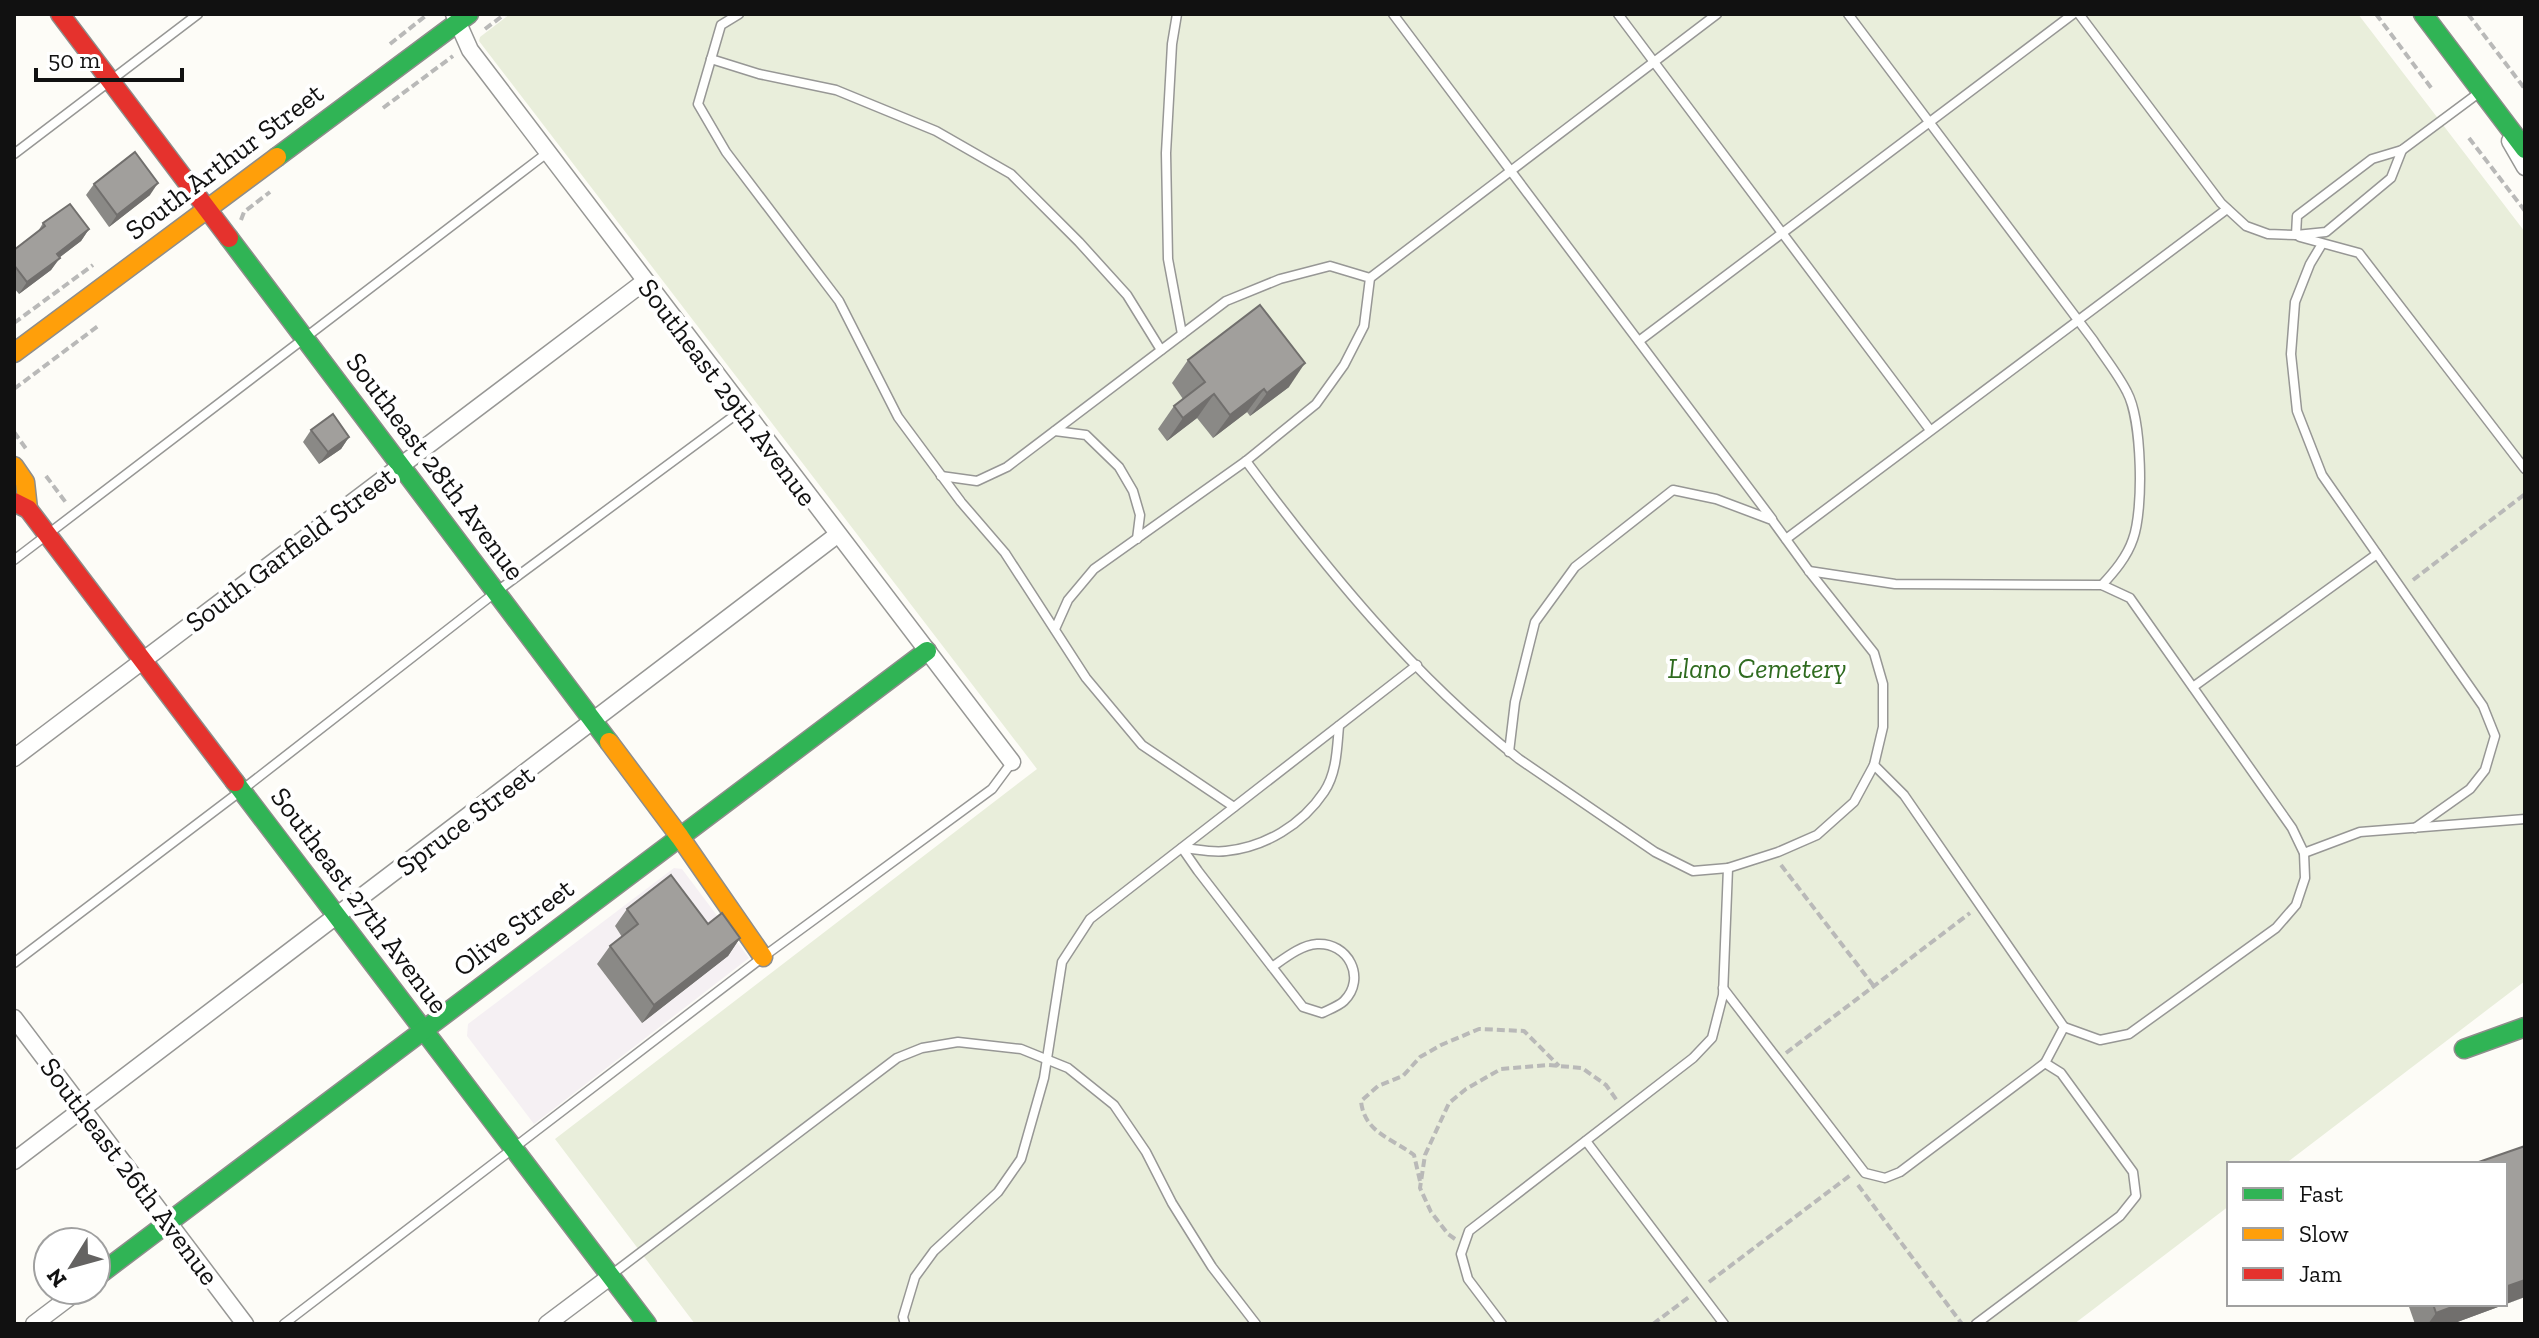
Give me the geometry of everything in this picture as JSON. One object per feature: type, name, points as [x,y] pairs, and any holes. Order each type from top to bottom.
[{"type":"street","name":"Southeast 28th Avenue","points":[[60,14],[680,837],[763,957]]},
{"type":"street","points":[[2423,14],[2525,149]]},
{"type":"street","name":"Southeast 29th Avenue","points":[[460,17],[470,50],[1012,762]]},
{"type":"street","name":"South Arthur Street","points":[[14,353],[460,17]]},
{"type":"street","points":[[2481,91],[2525,167]]},
{"type":"street","name":"South Garfield Street","points":[[14,758],[644,282]]},
{"type":"street","name":"Southeast 27th Avenue","points":[[14,466],[25,482],[21,506],[47,534],[144,659],[647,1324]]},
{"type":"street","name":"Spruce Street","points":[[14,1161],[837,535]]},
{"type":"street","name":"Olive Street","points":[[112,1265],[927,651]]},
{"type":"street","name":"Southeast 26th Avenue","points":[[14,1018],[245,1324]]},
{"type":"street","points":[[2464,1049],[2525,1027]]},
{"type":"street","points":[[547,1324],[567,1318],[611,1276]]},
{"type":"street","points":[[34,1324],[58,1306]]},
{"type":"lane","points":[[14,154],[198,14]]},
{"type":"lane","points":[[739,14],[721,25],[698,104],[726,152],[839,301],[898,417],[941,476],[1005,553],[1086,678],[1142,745],[1234,807]]},
{"type":"lane","points":[[1177,14],[1172,44],[1166,153],[1168,259],[1182,334]]},
{"type":"lane","points":[[1246,461],[1314,552],[1476,726],[1655,852],[1693,871],[1728,868],[1817,835],[1854,802],[1874,765],[1883,727],[1883,684],[1874,653],[1809,571],[1393,14]]},
{"type":"lane","points":[[1618,14],[1930,430]]},
{"type":"lane","points":[[1055,629],[1068,600],[1094,569],[1246,461],[1316,404],[1344,365],[1364,326],[1370,278],[1717,14]]},
{"type":"lane","points":[[1848,14],[2078,320],[2129,394],[2139,441],[2139,493],[2133,538],[2118,568],[2102,585]]},
{"type":"lane","points":[[1639,341],[2076,14],[2227,209],[2246,226],[2268,234],[2326,232],[2391,178],[2402,150]]},
{"type":"lane","points":[[711,59],[759,74],[836,90],[936,131],[1011,174],[1127,295],[1161,350]]},
{"type":"lane","points":[[2296,235],[2297,216],[2372,159],[2402,150],[2481,91]]},
{"type":"lane","points":[[14,560],[547,153]]},
{"type":"lane","points":[[1786,539],[2227,209]]},
{"type":"lane","points":[[2296,235],[2359,253],[2525,469]]},
{"type":"lane","points":[[2322,244],[2310,264],[2295,302],[2291,354],[2297,411],[2322,475],[2483,706],[2495,736],[2485,770],[2470,789],[2415,828]]},
{"type":"lane","points":[[941,476],[977,481],[1007,467],[1226,301],[1280,279],[1330,266],[1370,278]]},
{"type":"lane","points":[[14,963],[496,592],[742,410]]},
{"type":"lane","points":[[1054,431],[1086,435],[1119,467],[1133,491],[1140,515],[1137,539]]},
{"type":"lane","points":[[1509,752],[1515,702],[1535,622],[1575,567],[1673,490],[1716,499],[1772,520]]},
{"type":"lane","points":[[2193,687],[2377,554]]},
{"type":"lane","points":[[1809,571],[1895,584],[2102,585],[2130,598],[2292,828],[2304,853],[2305,878],[2296,905],[2276,928],[2129,1034],[2100,1040],[2064,1027],[1904,795],[1874,765]]},
{"type":"lane","points":[[905,1324],[903,1317],[915,1277],[934,1251],[998,1192],[1021,1159],[1044,1078],[1062,962],[1090,919],[1417,665]]},
{"type":"lane","points":[[1182,848],[1225,851],[1271,839],[1294,825],[1325,791],[1335,763],[1339,726]]},
{"type":"lane","points":[[284,1324],[763,957],[992,789],[1012,762]]},
{"type":"lane","points":[[2304,853],[2360,832],[2525,819]]},
{"type":"lane","points":[[1182,848],[1272,967],[1303,1007],[1322,1013],[1344,1002],[1355,983],[1352,961],[1338,947],[1318,944],[1302,948],[1272,967]]},
{"type":"lane","points":[[1502,1324],[1468,1279],[1461,1254],[1469,1231],[1693,1058],[1712,1038],[1723,988],[1728,868]]},
{"type":"lane","points":[[1723,988],[1865,1173],[1885,1178],[1900,1172],[2045,1063],[2064,1027]]},
{"type":"lane","points":[[611,1276],[897,1058],[922,1048],[958,1042],[1021,1049],[1068,1068],[1114,1105],[1146,1152],[1172,1203],[1212,1267],[1256,1324]]},
{"type":"lane","points":[[1976,1324],[2120,1216],[2136,1196],[2133,1172],[2061,1073],[2045,1063]]},
{"type":"lane","points":[[1586,1141],[1724,1324]]},
{"type":"path","points":[[380,52],[428,14]]},
{"type":"path","points":[[480,33],[505,14]]},
{"type":"path","points":[[2376,14],[2432,89]]},
{"type":"path","points":[[2468,14],[2525,89]]},
{"type":"path","points":[[383,108],[447,58],[459,57]]},
{"type":"path","points":[[2469,138],[2525,211]]},
{"type":"path","points":[[242,225],[244,212],[270,192]]},
{"type":"path","points":[[14,323],[93,265]]},
{"type":"path","points":[[14,389],[98,326]]},
{"type":"path","points":[[2402,589],[2525,494]]},
{"type":"path","points":[[1772,854],[1873,986]]},
{"type":"path","points":[[1777,1059],[1980,906]]},
{"type":"path","points":[[1421,1183],[1414,1155],[1373,1129],[1362,1115],[1361,1101],[1378,1086],[1403,1076],[1420,1057],[1441,1045],[1479,1029],[1524,1031],[1559,1066]]},
{"type":"path","points":[[1464,1244],[1448,1234],[1431,1212],[1420,1188],[1425,1155],[1449,1103],[1466,1089],[1501,1069],[1559,1066],[1582,1068],[1606,1085],[1624,1111]]},
{"type":"path","points":[[1653,1324],[1861,1168]]},
{"type":"path","points":[[1850,1176],[1962,1324]]},
{"type":"shaded area","points":[[674,868],[682,869],[749,958],[534,1124],[467,1036],[468,1024]]},
{"type":"green space","name":"Llano Cemetery","points":[[510,14],[2358,14],[2525,232],[2525,981],[2288,1162],[2227,1162],[2227,1208],[2074,1324],[695,1324],[555,1139],[1037,769],[479,41]]},
{"type":"building","points":[[135,152],[158,183],[117,215],[94,184]]},
{"type":"building","points":[[70,204],[89,229],[57,254],[60,258],[27,282],[14,265],[14,250],[45,226],[43,223]]},
{"type":"building","points":[[1260,305],[1305,363],[1267,393],[1264,389],[1230,415],[1214,394],[1183,418],[1174,406],[1205,382],[1188,360]]},
{"type":"building","points":[[333,414],[349,437],[328,452],[311,430]]},
{"type":"building","points":[[671,875],[708,924],[722,913],[740,938],[654,1005],[610,946],[638,924],[627,909]]},
{"type":"building","points":[[2525,1146],[2525,1280],[2507,1286],[2507,1162],[2479,1162]]},
{"type":"building","points":[[2434,1306],[2455,1306],[2436,1313]]},
{"type":"traffic: fast","points":[[277,157],[469,14]]},
{"type":"traffic: fast","points":[[2423,14],[2525,149]]},
{"type":"traffic: fast","points":[[229,238],[609,742]]},
{"type":"traffic: fast","points":[[112,1265],[927,651]]},
{"type":"traffic: fast","points":[[235,782],[647,1324]]},
{"type":"traffic: fast","points":[[2464,1049],[2525,1027]]},
{"type":"traffic: slow","points":[[14,353],[277,157]]},
{"type":"traffic: slow","points":[[14,466],[25,482],[28,509]]},
{"type":"traffic: slow","points":[[609,742],[680,837],[763,957]]},
{"type":"traffic: jam","points":[[60,14],[229,238]]},
{"type":"traffic: jam","points":[[14,502],[28,509],[235,782]]}]
